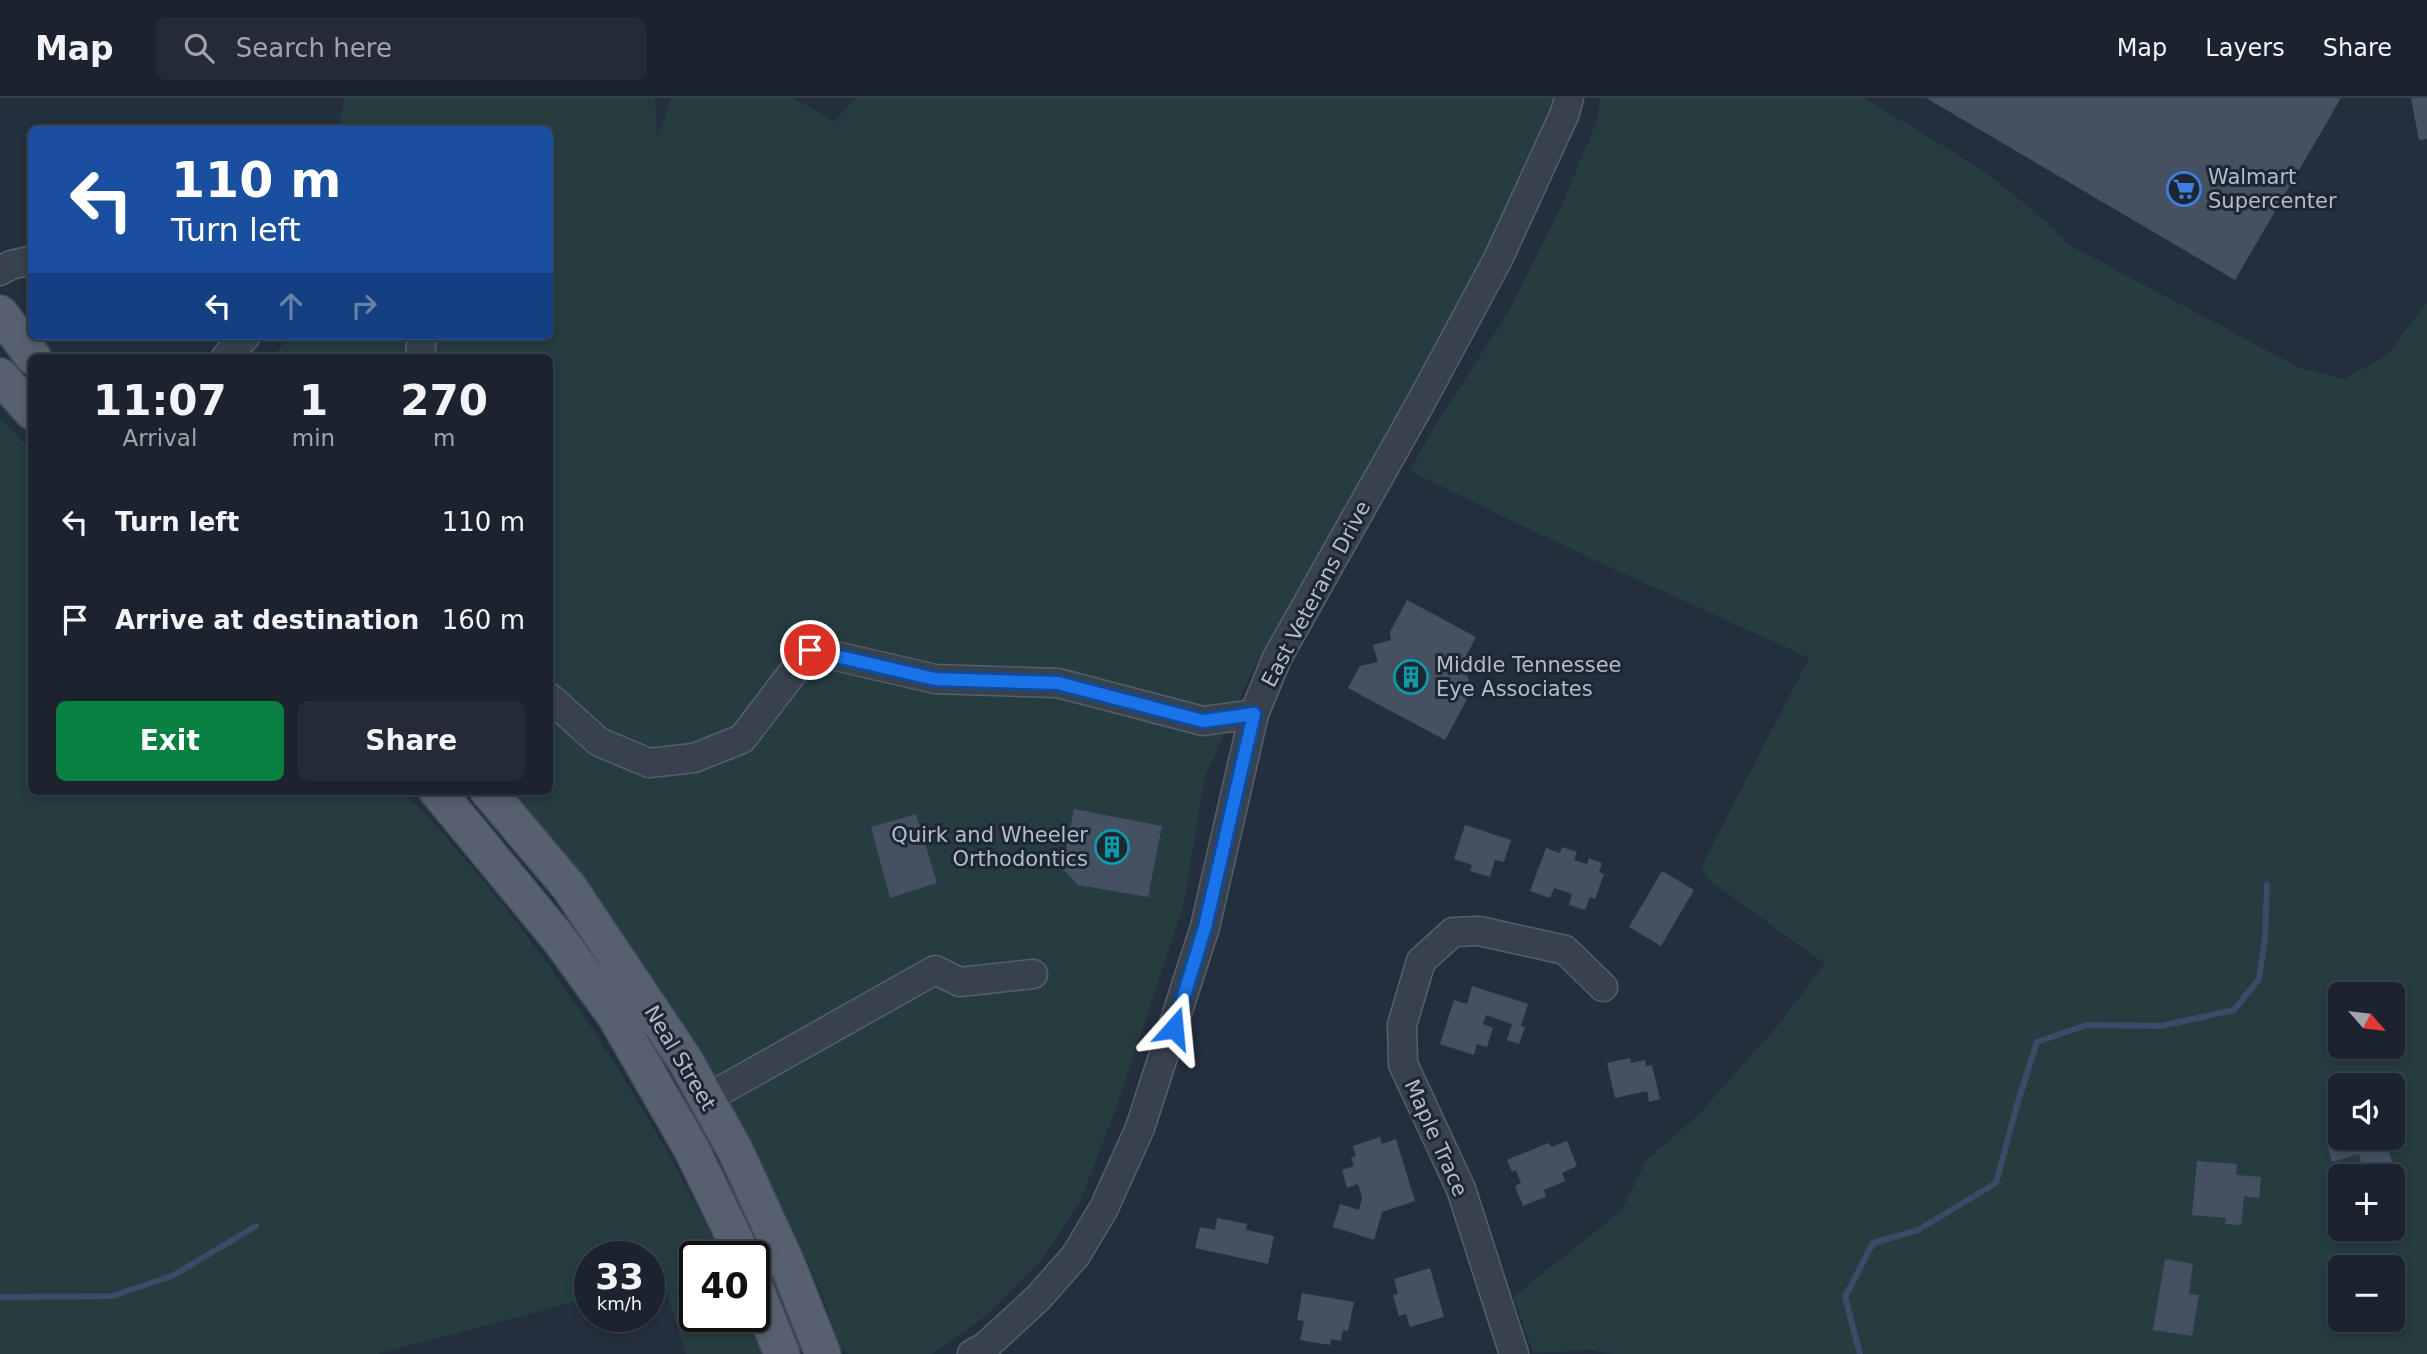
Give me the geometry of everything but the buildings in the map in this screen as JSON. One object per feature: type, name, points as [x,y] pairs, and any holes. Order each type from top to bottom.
[{"type":"main road","points":[[0,313],[31,354]]},
{"type":"main road","points":[[0,376],[28,408]]},
{"type":"main road","name":"Neal Street","points":[[441,795],[551,928],[615,1016],[692,1150],[736,1241]]},
{"type":"main road","name":"Neal Street","points":[[491,795],[569,887],[685,1060],[735,1150],[786,1261],[823,1354]]},
{"type":"main road","points":[[770,1324],[782,1354]]},
{"type":"street","name":"East Veterans Drive","points":[[984,1352],[1076,1255],[1104,1208],[1140,1128],[1205,927],[1254,714],[1277,658],[1498,259],[1565,113],[1569,98]]},
{"type":"street","points":[[0,271],[28,261]]},
{"type":"street","points":[[229,354],[242,340]]},
{"type":"street","points":[[553,701],[599,742],[649,762],[694,758],[741,739],[810,650],[935,679],[1058,683],[1203,721],[1254,714]]},
{"type":"street","name":"Maple Trace","points":[[1514,1354],[1461,1189],[1403,1064],[1402,1026],[1421,961],[1453,932],[1479,931],[1565,950],[1604,987]]},
{"type":"street","points":[[706,1099],[935,970],[960,982],[1033,974]]},
{"type":"green space","points":[[345,98],[655,98],[657,137],[671,98],[794,98],[834,122],[855,98],[1555,98],[1546,127],[1501,225],[1444,334],[1250,676],[1205,777],[1184,904],[1115,1112],[1080,1201],[1041,1261],[987,1315],[932,1354],[848,1354],[840,1346],[821,1292],[774,1188],[707,1060],[600,907],[510,795],[553,795],[553,354],[275,354],[287,340],[553,340],[553,126],[343,126],[340,119]]},
{"type":"green space","points":[[1601,98],[1864,98],[1981,169],[2034,211],[2071,246],[2300,368],[2344,379],[2387,355],[2427,302],[2427,1354],[1611,1354],[1591,1350],[1533,1353],[1513,1297],[1621,1211],[1646,1161],[1700,1113],[1779,1024],[1825,964],[1709,880],[1701,867],[1809,658],[1577,552],[1410,471],[1435,425],[1508,313],[1559,211],[1596,123]]},
{"type":"green space","points":[[0,417],[28,447],[28,795],[407,795],[497,897],[581,1011],[656,1132],[714,1241],[679,1241],[679,1332],[755,1332],[764,1354],[686,1354],[665,1289],[665,1241],[574,1241],[574,1302],[377,1354],[0,1354]]},
{"type":"waterway","points":[[1860,1354],[1845,1297],[1873,1243],[1918,1230],[1996,1183],[2037,1042],[2087,1025],[2161,1026],[2234,1010],[2259,979],[2265,938],[2267,885]]},
{"type":"waterway","points":[[0,1297],[113,1296],[174,1275],[256,1226]]},
{"type":"place","name":"Walmart Supercenter","points":[[2184,189]]},
{"type":"place","name":"Middle Tennessee Eye Associates","points":[[1411,677]]},
{"type":"place","name":"Quirk and Wheeler Orthodontics","points":[[1112,847]]},
{"type":"route","points":[[810,650],[935,679],[1058,683],[1203,721],[1254,714],[1205,927],[1174,1028]]}]
